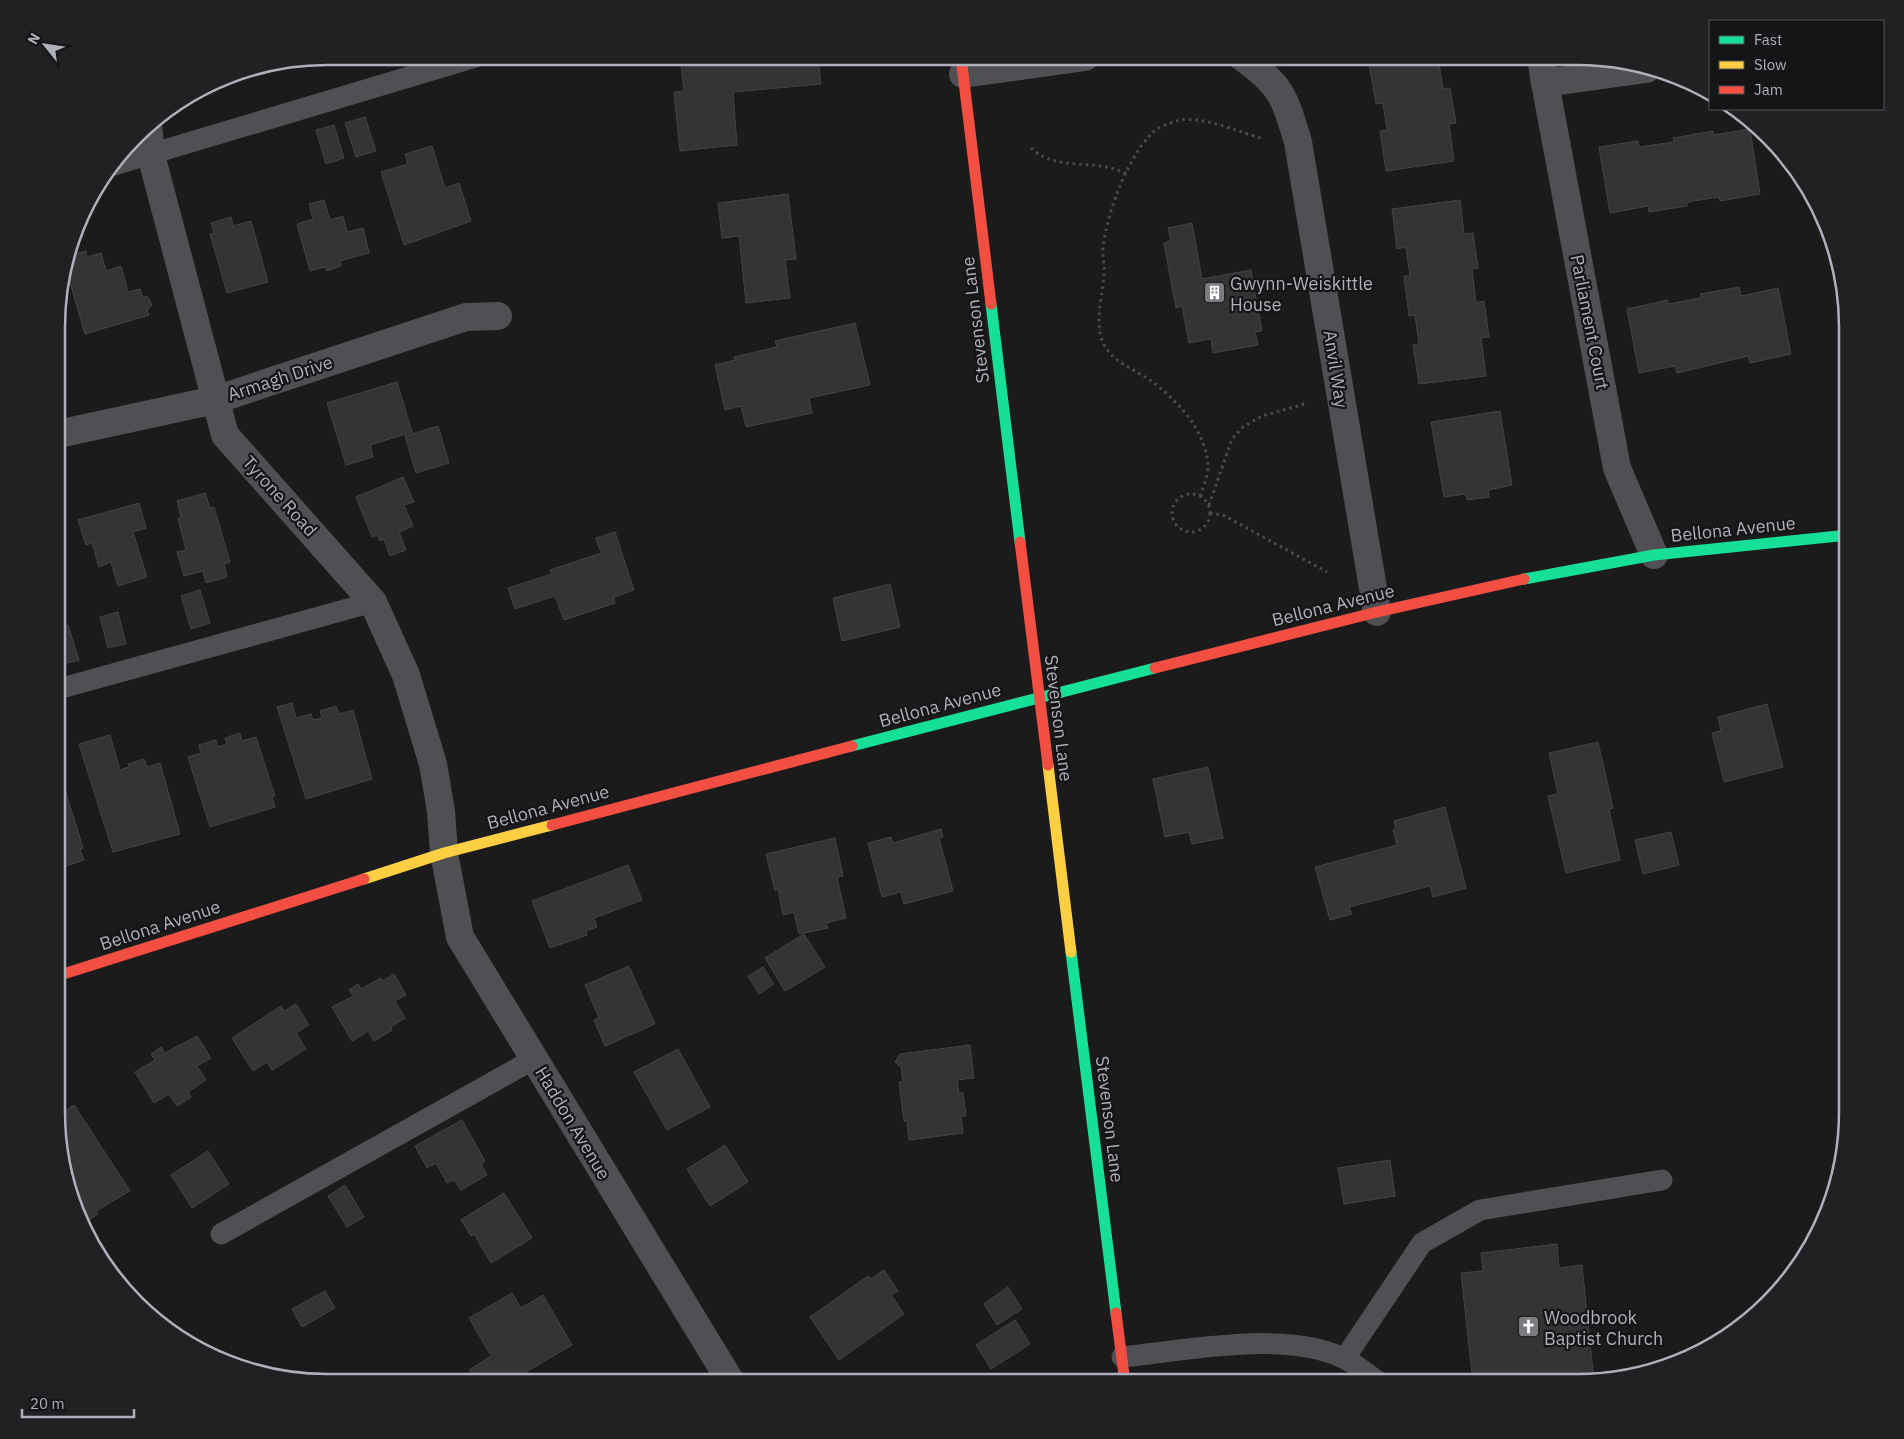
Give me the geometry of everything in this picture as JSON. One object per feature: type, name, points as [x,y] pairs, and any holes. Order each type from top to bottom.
[{"type":"street","name":"Stevenson Lane","points":[[962,65],[1039,697],[1125,1374]]},
{"type":"street","name":"Anvil Way","points":[[1253,65],[1267,75],[1285,98],[1298,142],[1377,612]]},
{"type":"street","name":"Parliament Court","points":[[1542,65],[1617,468],[1654,555]]},
{"type":"street","points":[[1545,83],[1632,71]]},
{"type":"street","name":"Tyrone Road","points":[[149,135],[151,155],[225,435],[373,602],[406,675],[433,764],[441,811],[444,853]]},
{"type":"street","name":"Armagh Drive","points":[[65,432],[215,400],[466,317],[498,316]]},
{"type":"street","name":"Bellona Avenue","points":[[65,973],[444,853],[1039,697],[1377,612],[1555,572],[1654,555],[1839,535]]},
{"type":"street","name":"Haddon Avenue","points":[[444,853],[460,936],[726,1374]]},
{"type":"lane","points":[[123,163],[449,65]]},
{"type":"lane","points":[[65,687],[373,602]]},
{"type":"lane","points":[[221,1234],[534,1059]]},
{"type":"lane","points":[[1345,1358],[1422,1243],[1471,1215],[1480,1210],[1662,1180]]},
{"type":"lane","points":[[1122,1357],[1257,1343],[1301,1345],[1345,1358],[1367,1374]]},
{"type":"path","points":[[1200,496],[1208,466],[1192,422],[1168,396],[1112,356],[1102,341],[1099,313],[1104,275],[1103,247],[1116,198],[1126,174],[1151,134],[1163,126],[1181,120],[1202,121],[1267,140],[1298,142]]},
{"type":"path","points":[[1031,148],[1040,156],[1063,163],[1106,166],[1126,174]]},
{"type":"path","points":[[1209,505],[1200,496],[1187,494],[1176,501],[1172,514],[1173,520],[1181,530],[1195,532],[1206,525],[1210,513],[1209,505],[1232,439],[1243,427],[1262,416],[1278,410],[1341,398]]},
{"type":"path","points":[[1210,513],[1223,515],[1326,572]]},
{"type":"building","points":[[681,65],[819,65],[821,84],[733,92],[737,145],[680,151],[674,92],[684,91]]},
{"type":"building","points":[[1369,65],[1439,65],[1443,89],[1450,88],[1456,123],[1449,124],[1454,161],[1386,171],[1380,131],[1387,130],[1383,103],[1376,104]]},
{"type":"building","points":[[365,117],[376,151],[356,157],[345,123]]},
{"type":"building","points":[[334,125],[344,158],[326,164],[316,130]]},
{"type":"building","points":[[1750,130],[1760,194],[1720,201],[1719,197],[1687,202],[1687,206],[1649,212],[1648,206],[1610,213],[1599,147],[1638,141],[1639,147],[1674,142],[1673,138],[1713,131],[1713,135]]},
{"type":"building","points":[[432,146],[445,188],[459,183],[471,221],[404,245],[381,172],[408,164],[405,154]]},
{"type":"building","points":[[788,194],[796,259],[785,260],[790,298],[746,303],[739,236],[722,238],[718,203]]},
{"type":"building","points":[[324,200],[330,220],[343,216],[347,232],[363,228],[369,253],[340,261],[341,266],[327,271],[325,267],[310,271],[297,224],[313,219],[309,204]]},
{"type":"building","points":[[1460,200],[1464,234],[1473,233],[1478,268],[1472,269],[1476,303],[1484,301],[1489,337],[1481,338],[1486,376],[1419,384],[1413,345],[1419,344],[1415,315],[1409,316],[1404,276],[1410,276],[1406,247],[1397,249],[1392,209]]},
{"type":"building","points":[[231,217],[233,226],[251,221],[268,282],[227,293],[210,234],[214,233],[211,223]]},
{"type":"building","name":"Gwynn-Weiskittle House","points":[[1192,223],[1202,279],[1251,270],[1262,331],[1255,332],[1258,345],[1213,353],[1211,339],[1189,343],[1182,306],[1176,308],[1164,243],[1171,241],[1168,228]]},
{"type":"building","points":[[86,251],[87,257],[101,253],[106,271],[121,266],[128,292],[140,289],[142,296],[148,297],[152,305],[147,310],[149,315],[85,334],[69,280],[76,254]]},
{"type":"building","points":[[1739,287],[1741,296],[1778,288],[1791,354],[1750,363],[1748,356],[1677,373],[1675,366],[1639,373],[1627,309],[1668,300],[1668,304],[1701,298],[1700,294]]},
{"type":"building","points":[[855,323],[870,385],[809,398],[812,413],[746,427],[741,406],[725,410],[715,365],[735,360],[734,357],[777,347],[775,341]]},
{"type":"building","points":[[397,382],[412,432],[370,445],[373,457],[346,465],[327,403]]},
{"type":"building","points":[[1500,411],[1512,485],[1488,490],[1489,497],[1467,500],[1466,494],[1444,497],[1431,422]]},
{"type":"building","points":[[438,426],[449,463],[416,473],[405,436]]},
{"type":"building","points":[[403,477],[414,502],[404,505],[413,526],[399,532],[406,550],[390,556],[384,539],[380,541],[377,535],[372,537],[356,497]]},
{"type":"building","points":[[205,493],[210,508],[214,507],[230,562],[224,564],[227,577],[206,583],[203,571],[184,576],[177,552],[186,550],[178,519],[181,518],[177,501]]},
{"type":"building","points":[[139,503],[146,528],[133,532],[147,577],[118,586],[111,562],[99,567],[92,543],[86,545],[78,520]]},
{"type":"building","points":[[615,532],[634,590],[614,597],[615,603],[564,620],[555,596],[515,609],[508,588],[552,574],[550,570],[601,553],[596,538]]},
{"type":"building","points":[[890,584],[900,627],[842,641],[833,598]]},
{"type":"building","points":[[200,590],[210,623],[191,629],[181,596]]},
{"type":"building","points":[[118,612],[126,644],[108,648],[100,617]]},
{"type":"building","points":[[68,625],[79,660],[65,664],[65,626]]},
{"type":"building","points":[[292,703],[296,718],[311,714],[313,720],[322,718],[320,711],[336,706],[339,714],[353,710],[372,779],[306,799],[277,707]]},
{"type":"building","points":[[1767,704],[1783,767],[1724,782],[1712,733],[1721,731],[1718,717]]},
{"type":"building","points":[[240,733],[242,741],[256,737],[275,796],[272,796],[275,807],[210,827],[188,757],[201,753],[199,745],[216,740],[218,747],[227,744],[225,738]]},
{"type":"building","points":[[110,735],[120,770],[129,767],[128,764],[144,759],[147,767],[160,763],[180,834],[113,852],[79,744]]},
{"type":"building","points":[[1598,742],[1613,808],[1609,809],[1620,860],[1566,873],[1548,796],[1558,794],[1549,753]]},
{"type":"building","points":[[1208,767],[1223,838],[1192,844],[1189,832],[1165,837],[1153,779]]},
{"type":"building","points":[[65,790],[83,848],[80,849],[84,860],[65,866]]},
{"type":"building","points":[[1445,807],[1466,888],[1433,897],[1430,886],[1349,907],[1352,914],[1330,920],[1315,867],[1397,845],[1393,830],[1396,829],[1394,821]]},
{"type":"building","points":[[941,829],[943,837],[939,838],[953,891],[904,904],[901,892],[882,897],[868,843],[891,837],[893,843]]},
{"type":"building","points":[[1671,832],[1679,865],[1643,874],[1635,840]]},
{"type":"building","points":[[835,838],[843,876],[837,877],[846,918],[826,923],[828,928],[799,934],[794,912],[783,915],[778,889],[775,891],[766,854]]},
{"type":"building","points":[[628,865],[642,900],[594,918],[597,927],[586,931],[587,935],[550,948],[532,901]]},
{"type":"building","points":[[804,934],[825,967],[785,991],[765,958]]},
{"type":"building","points":[[629,966],[655,1024],[605,1046],[594,1020],[599,1018],[585,985]]},
{"type":"building","points":[[763,967],[774,984],[759,994],[748,976]]},
{"type":"building","points":[[394,974],[406,995],[395,1001],[405,1018],[391,1027],[392,1030],[374,1041],[368,1031],[352,1041],[332,1007],[353,996],[349,990],[358,984],[361,989],[381,978],[383,981]]},
{"type":"building","points":[[296,1004],[309,1025],[296,1033],[306,1049],[272,1070],[267,1062],[253,1071],[232,1038],[281,1006],[284,1011]]},
{"type":"building","points":[[197,1036],[211,1058],[197,1066],[206,1080],[188,1092],[191,1097],[177,1106],[169,1094],[154,1103],[135,1072],[155,1060],[151,1054],[161,1047],[165,1053]]},
{"type":"building","points":[[970,1045],[974,1078],[957,1080],[959,1093],[963,1093],[966,1116],[961,1116],[963,1133],[909,1140],[907,1121],[904,1121],[899,1082],[903,1082],[901,1067],[895,1062],[900,1054]]},
{"type":"building","points":[[678,1049],[710,1107],[667,1130],[634,1072]]},
{"type":"building","points":[[74,1105],[130,1191],[96,1211],[98,1214],[88,1220],[79,1196],[70,1163],[65,1111]]},
{"type":"building","points":[[462,1120],[485,1161],[481,1164],[487,1175],[461,1190],[454,1180],[447,1183],[436,1163],[427,1168],[415,1146]]},
{"type":"building","points":[[725,1145],[748,1182],[710,1206],[687,1169]]},
{"type":"building","points":[[208,1151],[229,1184],[192,1208],[171,1175]]},
{"type":"building","points":[[1390,1160],[1395,1196],[1344,1204],[1338,1168]]},
{"type":"building","points":[[345,1185],[364,1217],[347,1227],[328,1196]]},
{"type":"building","points":[[504,1193],[532,1238],[491,1263],[474,1234],[471,1236],[461,1220]]},
{"type":"building","name":"Woodbrook Baptist Church","points":[[1557,1244],[1559,1268],[1582,1265],[1593,1373],[1472,1374],[1461,1273],[1483,1271],[1481,1253]]},
{"type":"building","points":[[884,1270],[898,1291],[891,1295],[904,1314],[839,1360],[810,1317],[868,1276],[871,1279]]},
{"type":"building","points":[[1008,1287],[1022,1309],[997,1325],[984,1304]]},
{"type":"building","points":[[325,1291],[335,1308],[302,1327],[292,1309]]},
{"type":"building","points":[[512,1293],[521,1308],[543,1295],[572,1345],[523,1374],[471,1374],[469,1370],[491,1356],[469,1318]]},
{"type":"building","points":[[1015,1320],[1030,1344],[991,1369],[976,1345]]},
{"type":"traffic: fast","points":[[991,304],[1020,542]]},
{"type":"traffic: fast","points":[[1524,579],[1654,555],[1839,536]]},
{"type":"traffic: fast","points":[[852,746],[1155,668]]},
{"type":"traffic: fast","points":[[1071,952],[1116,1313]]},
{"type":"traffic: slow","points":[[1048,765],[1071,952]]},
{"type":"traffic: slow","points":[[364,879],[444,853],[552,825]]},
{"type":"traffic: jam","points":[[962,65],[991,304]]},
{"type":"traffic: jam","points":[[1020,542],[1048,765]]},
{"type":"traffic: jam","points":[[1155,668],[1377,612],[1524,579]]},
{"type":"traffic: jam","points":[[552,825],[852,746]]},
{"type":"traffic: jam","points":[[65,973],[364,879]]},
{"type":"traffic: jam","points":[[1116,1313],[1124,1374]]},
{"type":"place","name":"Gwynn-Weiskittle House","points":[[1214,293]]},
{"type":"place","name":"Woodbrook Baptist Church","points":[[1528,1327]]}]
